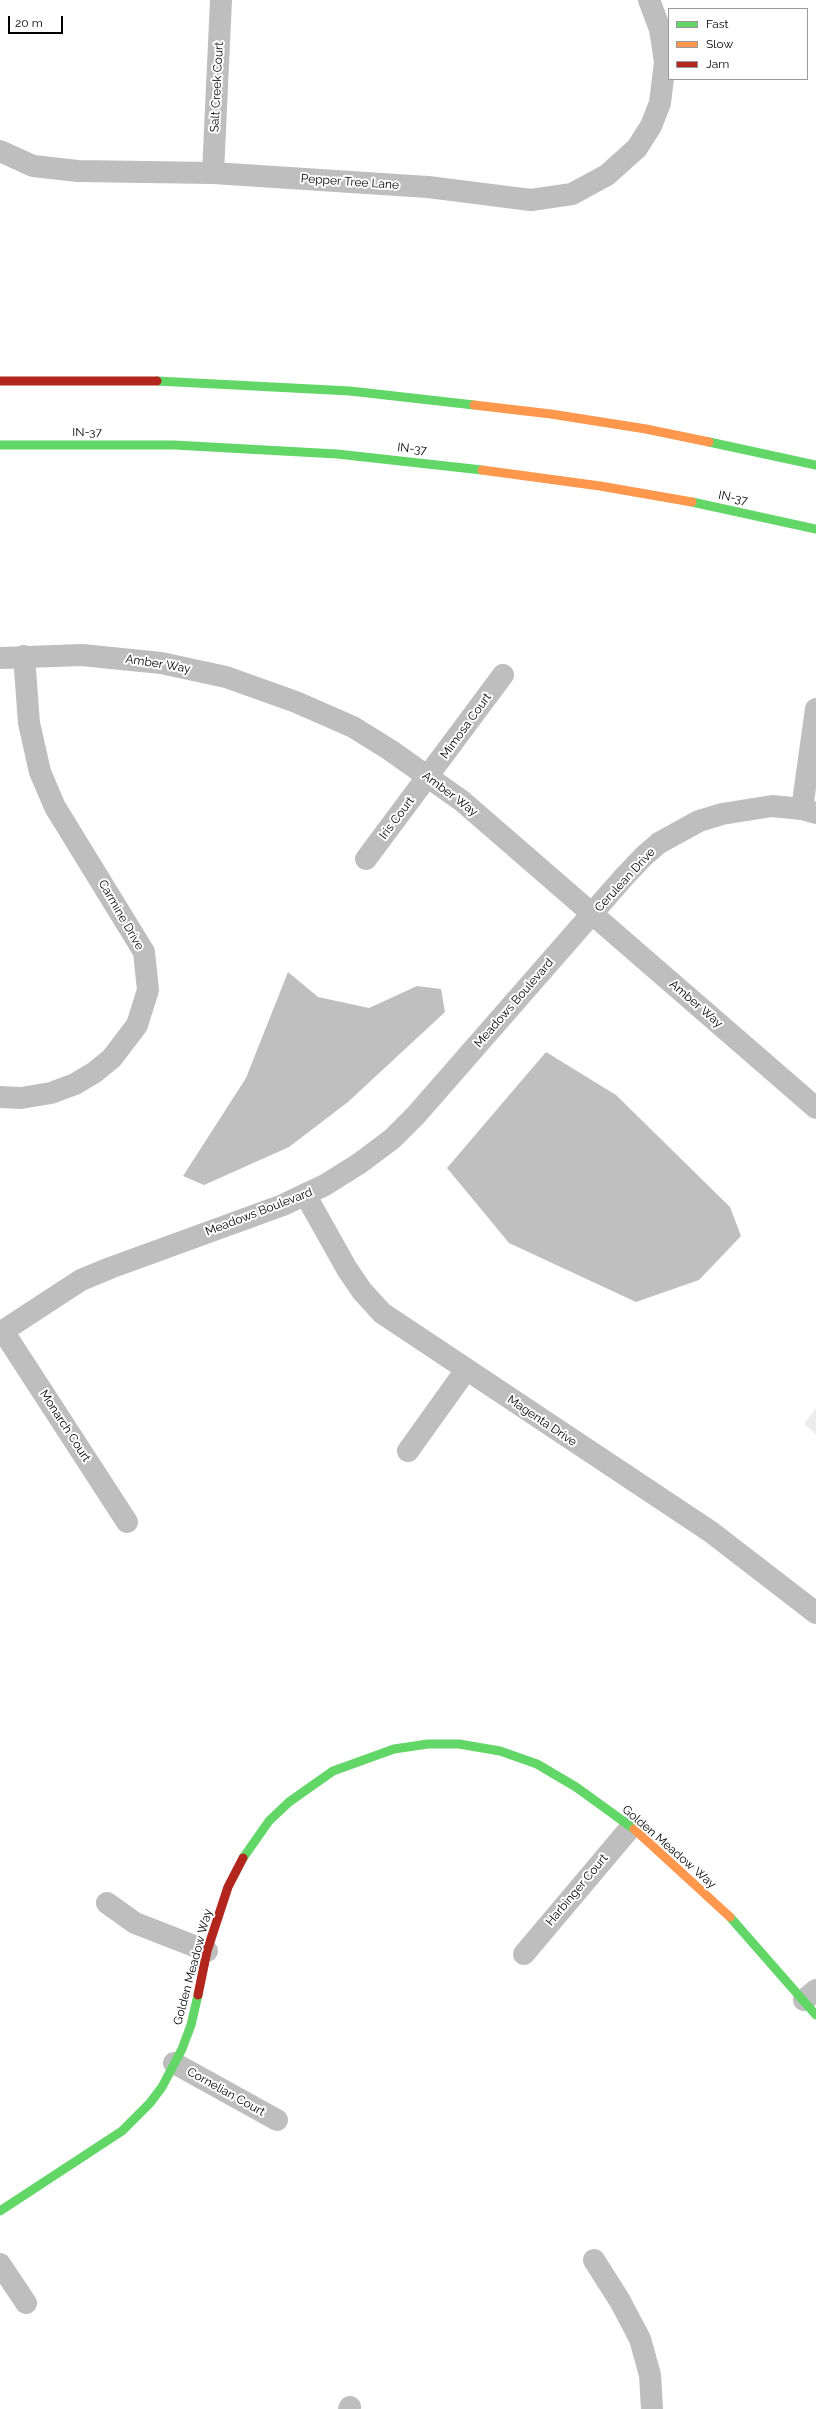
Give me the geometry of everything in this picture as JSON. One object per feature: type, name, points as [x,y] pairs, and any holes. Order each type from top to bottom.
[{"type":"main road","points":[[0,381],[152,381],[350,391],[558,415],[683,437],[816,465]]},
{"type":"main road","name":"IN-37","points":[[0,445],[174,445],[338,454],[435,463],[600,486],[697,503],[816,529]]},
{"type":"main road","name":"Golden Meadow Way","points":[[0,2211],[122,2131],[150,2103],[162,2087],[191,2025],[207,1951],[228,1887],[248,1849],[269,1821],[288,1802],[333,1771],[362,1758],[394,1749],[428,1744],[459,1744],[500,1751],[543,1768],[576,1787],[631,1827],[730,1917],[812,2001]]},
{"type":"street","name":"Salt Creek Court","points":[[213,173],[221,0]]},
{"type":"street","name":"Pepper Tree Lane","points":[[0,151],[33,166],[71,171],[213,173],[428,187],[530,200],[572,194],[607,175],[637,148],[651,126],[660,103],[665,62],[660,29],[649,0]]},
{"type":"street","name":"Amber Way","points":[[0,658],[82,655],[161,663],[226,677],[296,702],[353,727],[462,801],[816,1108]]},
{"type":"street","name":"Carmine Drive","points":[[0,1097],[21,1098],[52,1093],[75,1084],[95,1072],[112,1058],[137,1025],[148,990],[144,952],[55,807],[40,772],[29,723],[24,656]]},
{"type":"street","name":"Mimosa Court","points":[[428,777],[503,676]]},
{"type":"street","points":[[809,811],[816,709]]},
{"type":"street","name":"Iris Court","points":[[366,859],[428,777]]},
{"type":"street","name":"Cerulean Drive","points":[[593,914],[644,856],[685,828],[716,815],[745,809],[772,806],[809,811]]},
{"type":"street","name":"Meadows Boulevard","points":[[2,1332],[88,1277],[306,1194],[325,1185],[360,1163],[392,1139],[416,1115],[593,914]]},
{"type":"street","name":"Magenta Drive","points":[[306,1194],[347,1269],[362,1291],[382,1313],[711,1532],[816,1613]]},
{"type":"street","name":"Monarch Court","points":[[2,1332],[127,1522]]},
{"type":"street","points":[[408,1451],[466,1370]]},
{"type":"street","name":"Harbinger Court","points":[[524,1954],[631,1827]]},
{"type":"street","points":[[107,1902],[135,1923],[207,1951]]},
{"type":"street","name":"Cornelian Court","points":[[174,2063],[277,2120]]},
{"type":"street","points":[[594,2260],[620,2301],[640,2339],[650,2375],[652,2409]]},
{"type":"street","points":[[0,2264],[26,2303]]},
{"type":"shaded area","points":[[288,972],[318,997],[369,1008],[417,986],[441,989],[445,1012],[348,1102],[289,1147],[204,1185],[183,1176],[246,1078]]},
{"type":"shaded area","points":[[546,1052],[616,1095],[730,1207],[741,1236],[699,1280],[636,1302],[509,1243],[447,1168]]},
{"type":"shaded area","points":[[816,1408],[816,1434],[804,1424]]},
{"type":"traffic: fast","points":[[157,381],[350,391],[474,405]]},
{"type":"traffic: fast","points":[[709,442],[816,465]]},
{"type":"traffic: fast","points":[[0,445],[174,445],[337,454],[482,470]]},
{"type":"traffic: fast","points":[[692,502],[816,529]]},
{"type":"traffic: fast","points":[[243,1858],[269,1821],[289,1802],[333,1771],[394,1749],[428,1744],[459,1744],[500,1751],[537,1764],[576,1787],[634,1829]]},
{"type":"traffic: fast","points":[[730,1917],[816,2015]]},
{"type":"traffic: fast","points":[[0,2211],[122,2131],[150,2103],[162,2087],[182,2049],[191,2025],[198,1995]]},
{"type":"traffic: slow","points":[[474,405],[551,414],[646,429],[709,442]]},
{"type":"traffic: slow","points":[[482,470],[600,486],[692,502]]},
{"type":"traffic: slow","points":[[634,1829],[730,1917]]},
{"type":"traffic: jam","points":[[0,381],[157,381]]},
{"type":"traffic: jam","points":[[198,1995],[207,1951],[228,1887],[243,1858]]}]
